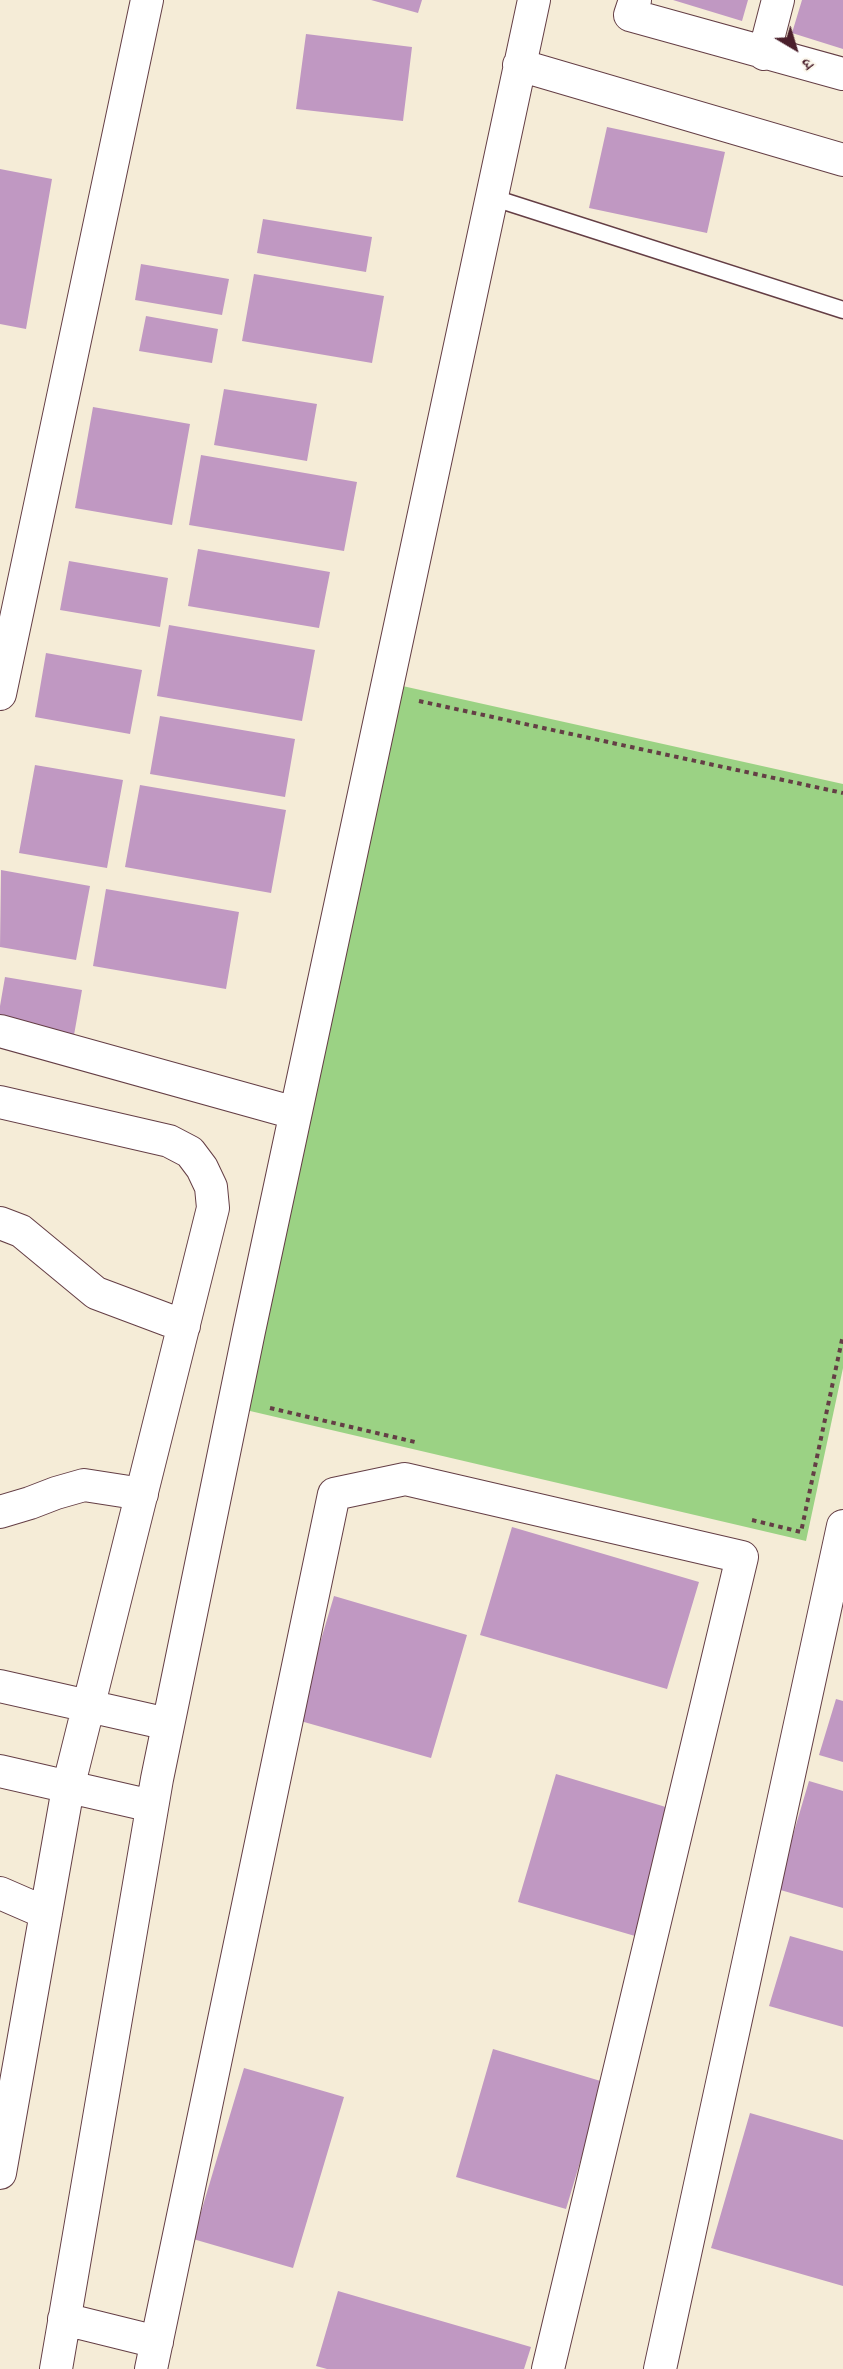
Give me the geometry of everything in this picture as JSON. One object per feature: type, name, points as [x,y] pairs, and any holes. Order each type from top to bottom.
[{"type":"street","points":[[0,694],[147,0]]},
{"type":"street","points":[[56,2369],[168,1724],[295,1113],[534,0]]},
{"type":"street","points":[[635,0],[630,15],[764,54],[843,74]]},
{"type":"street","points":[[764,54],[778,0]]},
{"type":"street","points":[[519,65],[843,160]]},
{"type":"street","points":[[0,1031],[295,1113]]},
{"type":"street","points":[[0,1102],[169,1141],[190,1152],[202,1168],[211,1186],[213,1208],[68,1788],[46,1913],[6,2108],[0,2173]]},
{"type":"street","points":[[0,1223],[21,1231],[96,1293],[184,1326]]},
{"type":"street","points":[[64,2319],[154,2355],[334,1494],[405,1479],[742,1557],[548,2369]]},
{"type":"street","points":[[0,1512],[56,1492],[84,1485],[142,1494]]},
{"type":"street","points":[[660,2369],[843,1526]]},
{"type":"street","points":[[0,1686],[168,1724]]},
{"type":"street","points":[[0,1771],[152,1806]]},
{"type":"street","points":[[0,1893],[46,1913]]},
{"type":"lane","points":[[491,197],[843,310]]},
{"type":"path","points":[[409,699],[843,793]]},
{"type":"path","points":[[743,1518],[801,1532],[843,1335]]},
{"type":"path","points":[[266,1407],[417,1442]]},
{"type":"green space","points":[[389,683],[843,784],[843,1368],[806,1541],[233,1407]]},
{"type":"building","points":[[371,0],[422,0],[418,13]]},
{"type":"building","points":[[673,0],[748,0],[742,21]]},
{"type":"building","points":[[802,0],[843,0],[843,49],[792,33]]},
{"type":"building","points":[[306,34],[412,47],[403,121],[296,109]]},
{"type":"building","points":[[607,127],[725,152],[707,233],[589,208]]},
{"type":"building","points":[[0,169],[52,179],[26,329],[0,324]]},
{"type":"building","points":[[263,219],[372,237],[366,272],[257,253]]},
{"type":"building","points":[[141,264],[229,279],[222,315],[135,300]]},
{"type":"building","points":[[254,274],[384,296],[372,363],[242,341]]},
{"type":"building","points":[[146,316],[218,329],[212,363],[139,351]]},
{"type":"building","points":[[224,389],[317,404],[307,461],[214,445]]},
{"type":"building","points":[[93,407],[190,424],[172,525],[75,508]]},
{"type":"building","points":[[201,455],[357,482],[344,551],[189,525]]},
{"type":"building","points":[[198,549],[330,572],[319,628],[188,606]]},
{"type":"building","points":[[69,561],[168,578],[160,627],[60,610]]},
{"type":"building","points":[[169,625],[315,650],[302,721],[157,696]]},
{"type":"building","points":[[46,653],[142,670],[130,734],[35,717]]},
{"type":"building","points":[[160,716],[295,739],[285,797],[150,774]]},
{"type":"building","points":[[35,765],[123,780],[107,868],[19,853]]},
{"type":"building","points":[[140,785],[286,810],[271,893],[125,867]]},
{"type":"building","points":[[1,870],[90,886],[76,960],[0,947]]},
{"type":"building","points":[[106,889],[239,912],[226,989],[93,966]]},
{"type":"building","points":[[5,977],[82,990],[74,1035],[0,1022]]},
{"type":"building","points":[[512,1527],[699,1582],[667,1689],[480,1635]]},
{"type":"building","points":[[334,1596],[467,1635],[431,1758],[297,1720]]},
{"type":"building","points":[[836,1699],[843,1701],[843,1762],[819,1755]]},
{"type":"building","points":[[556,1774],[679,1811],[642,1938],[518,1902]]},
{"type":"building","points":[[809,1781],[843,1791],[843,1908],[777,1889]]},
{"type":"building","points":[[790,1936],[843,1951],[843,2027],[769,2006]]},
{"type":"building","points":[[493,2049],[604,2082],[566,2209],[456,2177]]},
{"type":"building","points":[[244,2068],[344,2097],[293,2268],[193,2239]]},
{"type":"building","points":[[750,2113],[843,2140],[843,2286],[711,2248]]},
{"type":"building","points":[[338,2291],[531,2347],[524,2369],[327,2369],[316,2366]]}]
